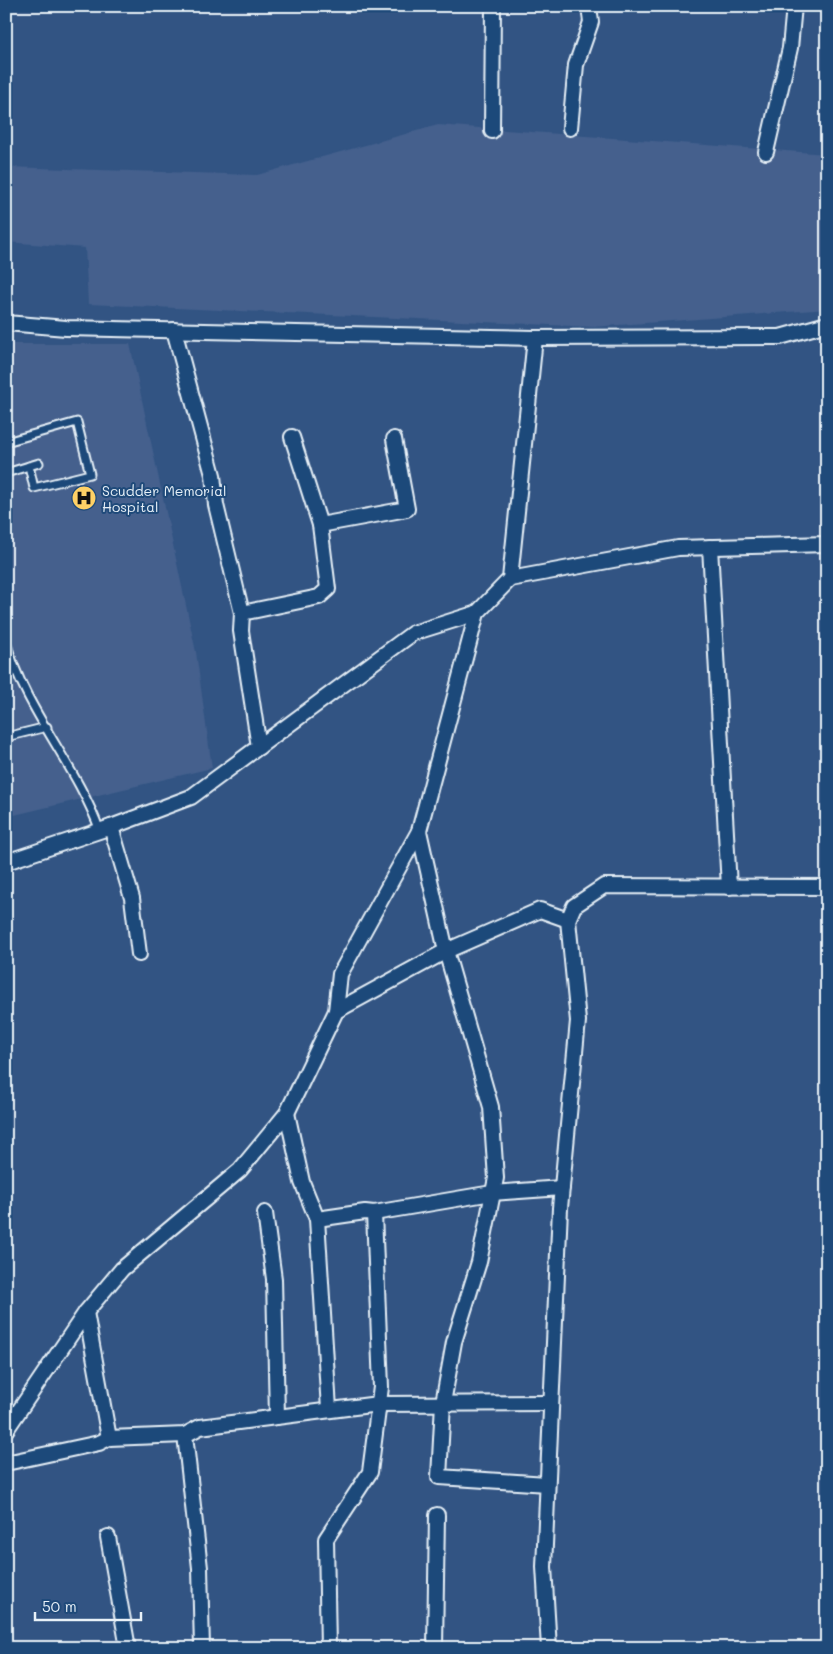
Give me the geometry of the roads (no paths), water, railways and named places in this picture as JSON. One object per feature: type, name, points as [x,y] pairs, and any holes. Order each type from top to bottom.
[{"type":"street","points":[[492,131],[494,6]]},
{"type":"street","points":[[570,128],[576,65],[591,22],[589,6]]},
{"type":"street","points":[[766,152],[790,48],[794,6]]},
{"type":"street","points":[[6,323],[66,328],[535,338],[780,337],[827,324]]},
{"type":"street","points":[[174,330],[213,475],[216,505],[242,613],[241,631],[259,747]]},
{"type":"street","points":[[510,579],[535,338]]},
{"type":"street","points":[[242,613],[319,597],[328,589],[320,525],[292,437]]},
{"type":"street","points":[[320,525],[407,509],[394,439]]},
{"type":"street","points":[[6,862],[106,829],[191,797],[413,633],[477,613],[510,579],[678,548],[827,544]]},
{"type":"street","points":[[710,547],[729,887]]},
{"type":"street","points":[[6,1430],[86,1312],[122,1269],[240,1170],[287,1113],[336,1011],[340,974],[420,831],[477,613]]},
{"type":"street","points":[[106,829],[132,898],[139,954]]},
{"type":"street","points":[[420,831],[446,951],[491,1107],[496,1178],[479,1262],[454,1342],[443,1403],[439,1477],[547,1484]]},
{"type":"street","points":[[549,1648],[544,1567],[547,1484],[562,1188],[578,1020],[568,920],[574,906],[604,886],[827,887]]},
{"type":"street","points":[[336,1011],[446,951],[540,910],[568,920]]},
{"type":"street","points":[[287,1113],[302,1182],[316,1219],[329,1409]]},
{"type":"street","points":[[316,1219],[365,1212],[374,1213],[492,1193],[562,1188]]},
{"type":"street","points":[[265,1213],[274,1279],[277,1417]]},
{"type":"street","points":[[328,1648],[326,1539],[370,1472],[381,1387],[374,1213]]},
{"type":"street","points":[[86,1312],[109,1438]]},
{"type":"street","points":[[6,1463],[99,1443],[109,1438],[185,1435],[200,1427],[329,1409],[378,1404],[551,1402]]},
{"type":"street","points":[[185,1435],[200,1568],[202,1648]]},
{"type":"street","points":[[436,1514],[436,1648]]},
{"type":"street","points":[[108,1537],[128,1648]]},
{"type":"lane","points":[[6,442],[77,422],[90,474],[34,488],[29,466]]},
{"type":"lane","points":[[6,472],[39,463]]},
{"type":"lane","points":[[6,641],[11,658],[24,686],[106,829]]},
{"type":"lane","points":[[6,737],[47,727]]},
{"type":"place","name":"Scudder Memorial Hospital","points":[[84,498]]}]
